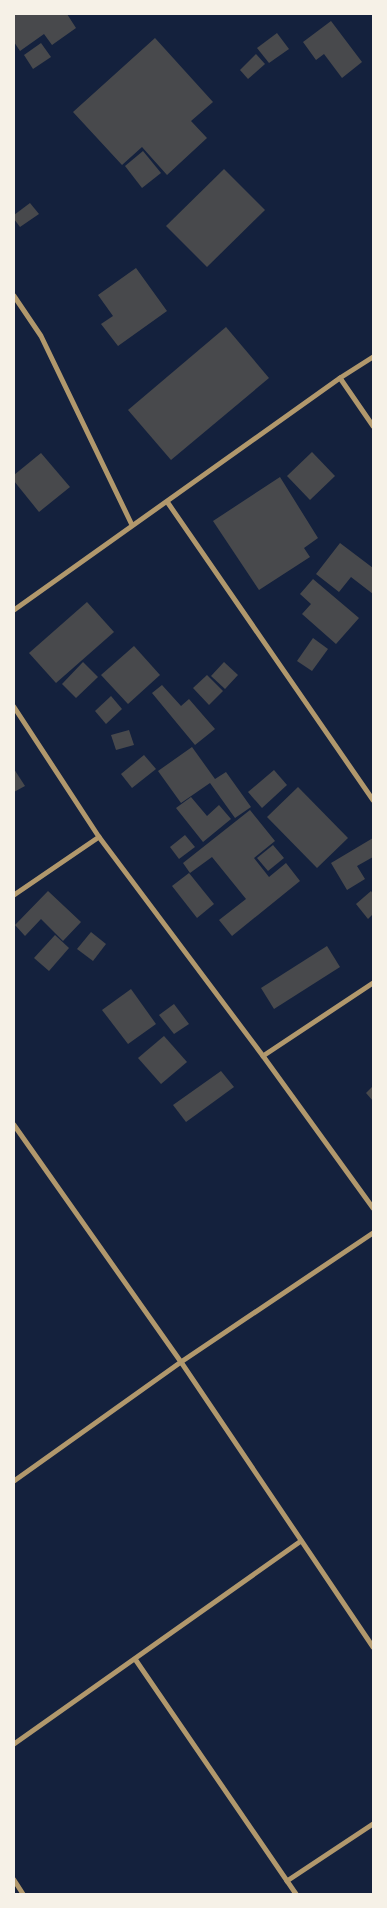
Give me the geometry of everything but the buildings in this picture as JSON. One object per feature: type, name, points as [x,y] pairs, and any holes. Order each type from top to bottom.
[{"type":"street","points":[[14,296],[41,336],[132,525]]},
{"type":"street","points":[[14,610],[132,525],[168,503],[340,378],[373,357]]},
{"type":"street","points":[[340,378],[373,426]]},
{"type":"street","points":[[168,503],[373,800]]},
{"type":"street","points":[[14,707],[99,836],[263,1056],[373,1208]]},
{"type":"street","points":[[14,896],[99,836]]},
{"type":"street","points":[[263,1056],[373,982]]},
{"type":"street","points":[[14,1125],[181,1362],[373,1647]]},
{"type":"street","points":[[14,1481],[181,1362],[373,1234]]},
{"type":"street","points":[[14,1744],[301,1541]]},
{"type":"street","points":[[135,1658],[296,1894]]},
{"type":"street","points":[[287,1881],[373,1824]]},
{"type":"street","points":[[14,1880],[23,1894]]}]
